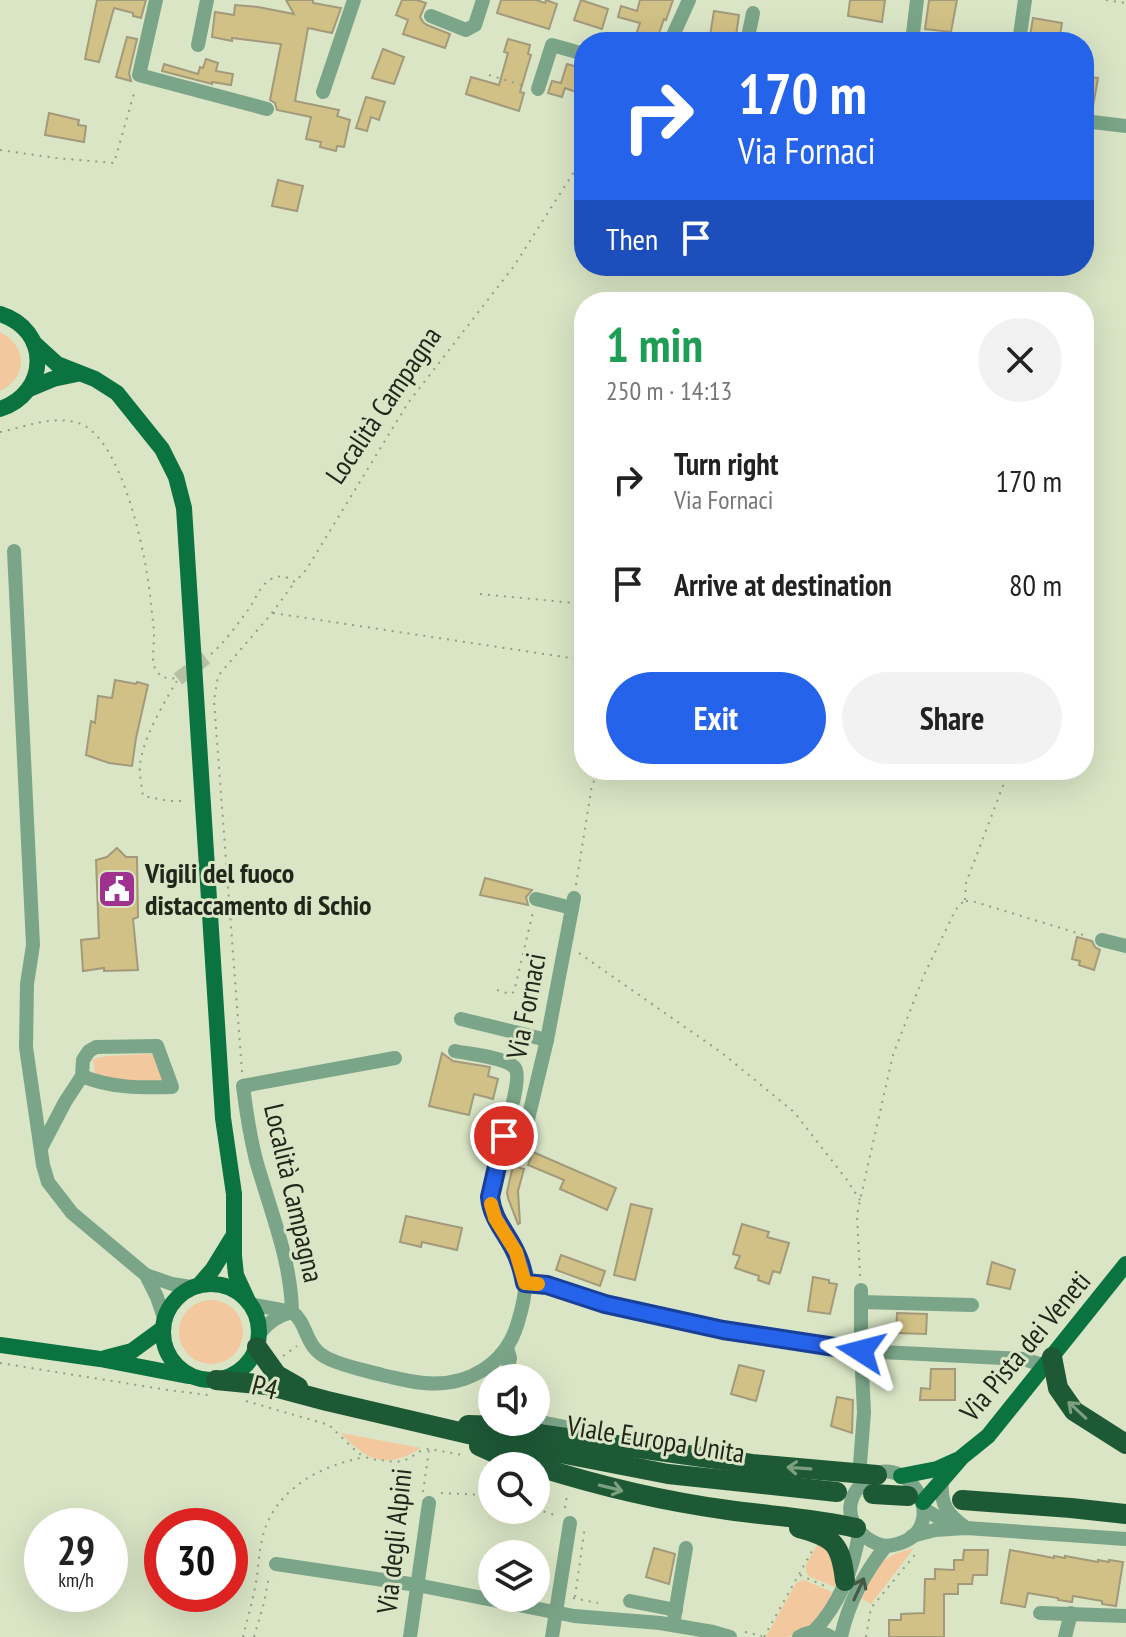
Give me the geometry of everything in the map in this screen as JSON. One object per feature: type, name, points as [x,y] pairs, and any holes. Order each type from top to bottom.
[{"type":"highway","points":[[258,1341],[277,1375],[327,1401]]},
{"type":"highway","points":[[1048,1362],[1058,1388],[1074,1411],[1126,1444]]},
{"type":"highway","points":[[211,1385],[267,1385],[327,1401]]},
{"type":"highway","name":"Viale Europa Unita","points":[[327,1401],[494,1440],[668,1474],[837,1492]]},
{"type":"highway","points":[[428,1424],[503,1426],[545,1435],[869,1480],[918,1502]]},
{"type":"highway","points":[[428,1424],[492,1452]]},
{"type":"highway","points":[[550,1470],[646,1497],[827,1521],[858,1531]]},
{"type":"highway","points":[[962,1500],[1126,1514]]},
{"type":"highway","points":[[729,1510],[821,1534],[837,1548],[845,1581]]},
{"type":"main road","points":[[0,314],[21,325],[34,343],[57,364],[95,379],[117,393],[162,449],[176,477],[184,508],[223,1118],[234,1194],[234,1256],[236,1275],[255,1313],[258,1341],[251,1359],[241,1370],[211,1385],[100,1359],[0,1345]]},
{"type":"main road","points":[[0,409],[21,399],[29,389],[37,372],[34,343]]},
{"type":"main road","points":[[29,389],[53,379],[78,374]]},
{"type":"main road","points":[[211,1385],[189,1375],[169,1356],[164,1343],[163,1323],[170,1305],[213,1269],[235,1233]]},
{"type":"main road","name":"Via Pista dei Veneti","points":[[918,1502],[962,1457],[988,1436],[1126,1264]]},
{"type":"main road","points":[[195,1286],[226,1286],[249,1302]]},
{"type":"main road","points":[[100,1359],[132,1351],[163,1323]]},
{"type":"main road","name":"Via Pista dei Veneti","points":[[901,1476],[937,1469],[962,1457]]},
{"type":"street","points":[[156,0],[139,75],[267,109]]},
{"type":"street","points":[[198,45],[207,0]]},
{"type":"street","points":[[323,92],[354,0]]},
{"type":"street","points":[[431,16],[466,30],[475,25],[483,0]]},
{"type":"street","points":[[675,32],[689,0]]},
{"type":"street","points":[[913,32],[917,0]]},
{"type":"street","points":[[1020,32],[1025,0]]},
{"type":"street","points":[[749,32],[753,13]]},
{"type":"street","points":[[538,89],[552,45],[574,51]]},
{"type":"street","points":[[1094,122],[1126,126]]},
{"type":"street","points":[[14,551],[33,945],[27,984],[26,1047],[48,1182],[72,1213],[146,1275],[172,1284],[195,1286]]},
{"type":"street","points":[[536,899],[573,903]]},
{"type":"street","name":"Via Fornaci","points":[[504,1136],[523,1140],[547,1040],[573,903]]},
{"type":"street","points":[[1102,940],[1126,946]]},
{"type":"street","points":[[461,1019],[547,1040]]},
{"type":"street","points":[[41,1149],[82,1076],[83,1060],[96,1047],[157,1046],[172,1087],[145,1088],[100,1083],[82,1076]]},
{"type":"street","points":[[292,1312],[300,1318],[315,1349],[327,1358],[356,1368],[424,1383],[451,1383],[481,1373],[507,1348],[522,1310],[525,1283],[516,1252],[495,1218],[490,1197],[518,1074],[515,1067],[507,1062],[455,1051]]},
{"type":"street","points":[[243,1086],[395,1058]]},
{"type":"street","name":"Località Campagna","points":[[243,1086],[256,1158],[281,1241],[292,1291],[292,1312]]},
{"type":"street","points":[[146,1275],[157,1297],[163,1323]]},
{"type":"street","points":[[525,1283],[547,1285],[605,1304],[723,1330],[861,1351],[1048,1362]]},
{"type":"street","points":[[806,1635],[830,1613],[854,1560],[858,1531],[851,1510],[855,1492],[869,1480],[860,1464],[864,1412],[861,1296],[972,1305]]},
{"type":"street","name":"Località Campagna","points":[[249,1302],[292,1312]]},
{"type":"street","name":"Località Campagna","points":[[258,1341],[270,1321],[292,1312]]},
{"type":"street","points":[[507,1348],[509,1364]]},
{"type":"street","points":[[550,1424],[590,1432]]},
{"type":"street","name":"Via Pista dei Veneti","points":[[869,1480],[893,1473],[901,1476]]},
{"type":"street","points":[[901,1476],[915,1486],[918,1502],[946,1522],[966,1528]]},
{"type":"street","points":[[942,1480],[941,1494],[945,1507],[966,1528]]},
{"type":"street","name":"Via degli Alpini","points":[[410,1637],[432,1497]]},
{"type":"street","name":"Via Pista dei Veneti","points":[[915,1543],[919,1528],[918,1502]]},
{"type":"street","points":[[552,1637],[570,1523]]},
{"type":"street","points":[[858,1531],[876,1544],[886,1546],[915,1543],[935,1530],[966,1528],[1126,1539]]},
{"type":"street","points":[[841,1637],[869,1567],[886,1546]]},
{"type":"street","points":[[675,1618],[686,1548]]},
{"type":"street","points":[[272,1570],[417,1585],[574,1616],[675,1618]]},
{"type":"street","points":[[630,1601],[730,1637]]},
{"type":"street","points":[[1040,1613],[1126,1616]]},
{"type":"street","points":[[1065,1637],[1071,1613]]},
{"type":"street","points":[[806,1635],[820,1633],[831,1637]]},
{"type":"path","points":[[1106,0],[1126,3]]},
{"type":"path","points":[[0,150],[114,163],[139,75]]},
{"type":"path","points":[[489,75],[538,89]]},
{"type":"path","name":"Località Campagna","points":[[243,1086],[214,701],[218,676],[306,570],[408,403],[514,266],[574,172]]},
{"type":"path","points":[[0,432],[53,420],[76,422],[96,434],[109,452],[138,530],[149,582],[154,665],[161,677],[178,679],[158,713],[142,752],[139,768],[143,796],[188,801]]},
{"type":"path","points":[[211,654],[220,647],[266,583],[274,577],[285,576],[295,582]]},
{"type":"path","points":[[480,594],[574,603]]},
{"type":"path","points":[[272,613],[574,658]]},
{"type":"path","points":[[573,903],[595,780]]},
{"type":"path","points":[[965,901],[966,883],[1005,780]]},
{"type":"path","points":[[497,990],[510,994],[514,992],[536,899]]},
{"type":"path","points":[[861,1296],[857,1215],[893,1055],[924,975],[955,911],[965,901],[972,901],[1102,940]]},
{"type":"path","points":[[565,944],[722,1053],[794,1112],[860,1200]]},
{"type":"path","name":"P4","points":[[0,1363],[168,1390],[211,1385]]},
{"type":"path","name":"P4","points":[[239,1400],[329,1425],[366,1457]]},
{"type":"path","points":[[243,1637],[265,1527],[287,1494],[315,1473],[366,1457],[397,1462],[429,1449],[471,1456]]},
{"type":"path","name":"Via degli Alpini","points":[[429,1449],[422,1501],[432,1497]]},
{"type":"path","points":[[550,1513],[564,1517],[568,1486]]},
{"type":"path","points":[[432,1497],[478,1495]]},
{"type":"path","points":[[575,1598],[585,1526]]},
{"type":"path","points":[[764,1637],[817,1542]]},
{"type":"path","points":[[866,1637],[871,1608],[915,1543]]},
{"type":"path","points":[[254,1637],[272,1570]]},
{"type":"shaded area","points":[[0,332],[16,345],[21,362],[16,378],[0,391]]},
{"type":"shaded area","points":[[155,1055],[163,1083],[112,1081],[95,1074],[93,1059]]},
{"type":"shaded area","points":[[211,1300],[234,1309],[243,1332],[234,1355],[211,1364],[188,1355],[179,1332],[188,1309]]},
{"type":"shaded area","points":[[341,1433],[421,1448],[398,1459],[378,1459],[360,1451]]},
{"type":"shaded area","points":[[820,1540],[827,1546],[839,1574],[835,1587],[810,1577],[806,1572],[806,1565]]},
{"type":"shaded area","points":[[914,1548],[871,1604],[861,1598],[885,1560]]},
{"type":"shaded area","points":[[804,1580],[832,1592],[825,1611],[811,1626],[788,1637],[766,1637],[796,1583]]},
{"type":"building","points":[[97,0],[146,0],[141,18],[114,8],[99,62],[85,59]]},
{"type":"building","points":[[286,0],[313,0],[313,3],[341,8],[332,33],[308,28],[295,101],[339,110],[337,116],[350,120],[344,147],[337,146],[336,151],[320,147],[321,142],[306,139],[311,117],[277,110],[270,100],[281,44],[212,37],[215,12],[234,15],[235,5],[294,14]]},
{"type":"building","points":[[402,0],[426,3],[420,17],[427,25],[450,34],[445,48],[403,34],[408,20],[396,15]]},
{"type":"building","points":[[501,0],[545,3],[546,0],[557,4],[549,29],[497,13]]},
{"type":"building","points":[[581,0],[608,9],[602,29],[574,20]]},
{"type":"building","points":[[640,0],[673,0],[659,32],[637,32],[640,23],[618,17],[621,6],[637,11]]},
{"type":"building","points":[[850,0],[885,0],[882,22],[848,16]]},
{"type":"building","points":[[929,0],[957,0],[951,32],[925,29]]},
{"type":"building","points":[[714,11],[739,15],[736,32],[711,32]]},
{"type":"building","points":[[1033,18],[1062,23],[1061,32],[1031,32]]},
{"type":"building","points":[[127,37],[137,39],[129,73],[131,81],[116,77]]},
{"type":"building","points":[[508,39],[530,45],[528,54],[531,55],[520,92],[524,93],[519,111],[466,94],[471,77],[499,85],[508,53],[504,52]]},
{"type":"building","points":[[383,49],[404,57],[394,84],[372,78]]},
{"type":"building","points":[[206,59],[218,63],[216,71],[233,74],[231,85],[212,84],[162,71],[164,64],[198,74]]},
{"type":"building","points":[[567,64],[574,66],[574,91],[565,88],[562,97],[548,93],[552,81],[561,83]]},
{"type":"building","points":[[1094,77],[1098,78],[1094,101]]},
{"type":"building","points":[[366,97],[385,102],[379,120],[371,117],[367,131],[356,128]]},
{"type":"building","points":[[49,113],[79,120],[78,125],[86,126],[84,142],[45,135]]},
{"type":"building","points":[[278,180],[303,186],[297,211],[272,206]]},
{"type":"building","points":[[115,680],[148,685],[132,766],[109,763],[86,755],[91,721],[95,723],[98,696],[112,698]]},
{"type":"building","name":"Vigili del fuoco distaccamento di Schio","points":[[117,848],[126,857],[137,857],[138,917],[133,919],[138,970],[104,971],[104,968],[83,971],[81,940],[99,938],[96,860],[107,857]]},
{"type":"building","points":[[485,878],[532,890],[526,897],[528,905],[480,895]]},
{"type":"building","points":[[1077,937],[1092,941],[1100,950],[1094,970],[1072,959]]},
{"type":"building","points":[[442,1053],[453,1061],[490,1067],[488,1076],[498,1079],[493,1099],[474,1094],[469,1115],[429,1106]]},
{"type":"building","points":[[533,1152],[616,1188],[607,1210],[560,1189],[564,1180],[528,1165]]},
{"type":"building","points":[[513,1166],[524,1169],[518,1191],[518,1224],[507,1192]]},
{"type":"building","points":[[631,1204],[652,1209],[635,1280],[614,1275]]},
{"type":"building","points":[[406,1216],[462,1228],[457,1250],[422,1242],[421,1247],[400,1242]]},
{"type":"building","points":[[742,1224],[769,1232],[767,1237],[789,1243],[780,1273],[773,1271],[769,1284],[758,1280],[759,1276],[735,1268],[740,1256],[733,1254]]},
{"type":"building","points":[[561,1255],[605,1271],[600,1286],[556,1270]]},
{"type":"building","points":[[992,1262],[1015,1270],[1010,1289],[987,1284]]},
{"type":"building","points":[[813,1277],[837,1284],[830,1314],[808,1311]]},
{"type":"building","points":[[897,1313],[927,1314],[926,1334],[896,1333]]},
{"type":"building","points":[[739,1365],[764,1371],[756,1401],[731,1394]]},
{"type":"building","points":[[931,1369],[955,1369],[955,1400],[920,1400],[921,1388],[930,1389]]},
{"type":"building","points":[[837,1397],[853,1400],[852,1433],[831,1426]]},
{"type":"building","points":[[654,1548],[675,1554],[669,1584],[646,1577]]},
{"type":"building","points":[[964,1550],[988,1550],[987,1575],[973,1575],[972,1584],[958,1584],[958,1594],[944,1594],[944,1637],[889,1637],[889,1620],[901,1620],[901,1614],[924,1613],[925,1579],[935,1579],[935,1569],[954,1570],[954,1560],[963,1560]]},
{"type":"building","points":[[1010,1550],[1054,1558],[1065,1556],[1098,1562],[1123,1562],[1116,1606],[1073,1596],[1072,1602],[1028,1593],[1025,1607],[1001,1603]]},
{"type":"tunnel","points":[[178,679],[211,654]]},
{"type":"slow traffic","points":[[491,1204],[495,1218],[516,1252],[525,1283],[538,1284]]},
{"type":"place","name":"Vigili del fuoco distaccamento di Schio","points":[[117,889]]},
{"type":"route","points":[[504,1136],[490,1197],[491,1207],[516,1252],[525,1283],[547,1285],[605,1304],[723,1330],[861,1351]]}]
